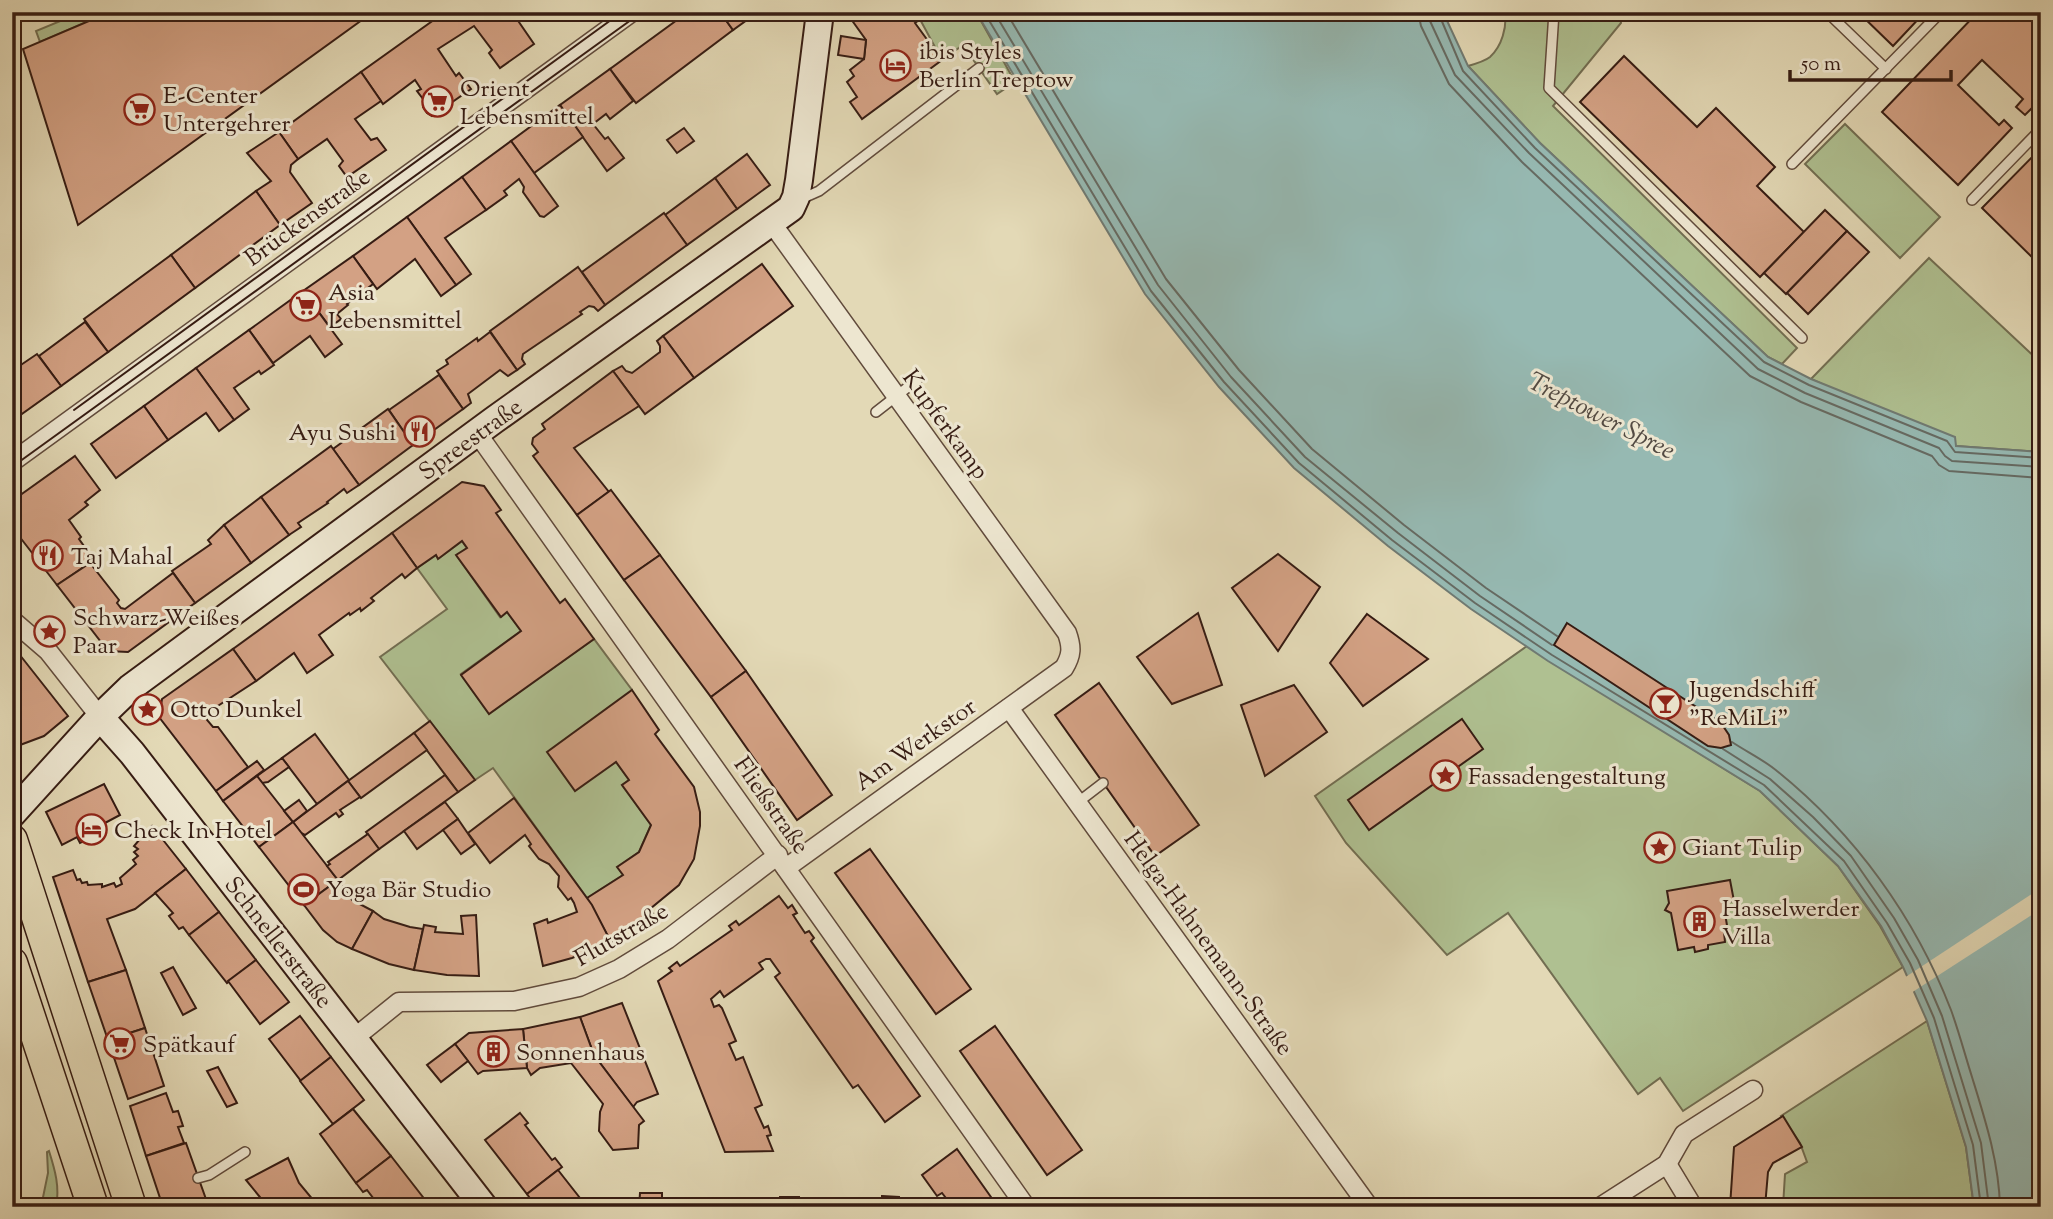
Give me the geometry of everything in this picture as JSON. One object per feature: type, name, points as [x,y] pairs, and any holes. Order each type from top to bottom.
[{"type":"main road","points":[[796,197],[820,12]]},
{"type":"main road","name":"Spreestraße","points":[[12,814],[130,688],[477,433],[791,208],[796,197]]},
{"type":"main road","name":"Schnellerstraße","points":[[100,717],[132,753],[484,1207]]},
{"type":"main road","points":[[12,840],[131,1207]]},
{"type":"main road","points":[[12,963],[93,1207]]},
{"type":"street","name":"Brückenstraße","points":[[12,462],[632,12]]},
{"type":"street","name":"Kupferkamp","points":[[771,222],[1067,633],[1072,647],[1070,658]]},
{"type":"street","name":"Fließstraße","points":[[477,433],[1026,1207]]},
{"type":"street","name":"Schnellerstraße","points":[[12,620],[48,651],[100,717]]},
{"type":"street","name":"Am Werkstor","points":[[782,861],[1009,708],[1064,668],[1070,658]]},
{"type":"street","name":"Helga-Hahnemann-Straße","points":[[1009,708],[1368,1207]]},
{"type":"street","name":"Flutstraße","points":[[353,1039],[399,1002],[514,1001],[579,987],[619,969],[668,939],[782,861]]},
{"type":"street","points":[[1600,1207],[1667,1164],[1684,1134],[1753,1090]]},
{"type":"street","points":[[1667,1164],[1693,1207]]},
{"type":"lane","points":[[1554,12],[1549,88],[1802,338]]},
{"type":"lane","points":[[1827,12],[1886,69]]},
{"type":"lane","points":[[1792,164],[1941,12]]},
{"type":"lane","points":[[796,197],[802,199],[819,191],[979,68]]},
{"type":"lane","points":[[1972,200],[2041,129]]},
{"type":"lane","points":[[876,412],[917,380]]},
{"type":"lane","points":[[1077,803],[1103,783]]},
{"type":"lane","points":[[198,1178],[209,1175],[245,1152]]},
{"type":"green space","points":[[82,12],[110,12],[40,42],[36,31]]},
{"type":"green space","points":[[916,12],[976,12],[1015,82],[997,94],[963,45],[942,60]]},
{"type":"green space","points":[[1505,12],[1619,12],[1621,23],[1553,106],[1797,348],[1782,364],[1768,357],[1540,143],[1468,66],[1494,53],[1501,42]]},
{"type":"green space","points":[[1845,124],[1940,217],[1900,258],[1805,164]]},
{"type":"green space","points":[[1929,258],[2041,363],[2041,452],[1956,446],[1811,379]]},
{"type":"green space","points":[[462,541],[467,548],[457,556],[500,617],[507,612],[521,631],[461,674],[489,713],[594,639],[632,690],[612,764],[616,762],[629,780],[622,785],[651,825],[639,852],[618,867],[623,875],[587,898],[493,768],[475,780],[380,657],[447,609],[417,568],[436,555],[439,558]]},
{"type":"green space","points":[[1527,646],[1760,791],[1838,866],[1880,926],[1903,967],[1683,1111],[1660,1078],[1638,1094],[1508,913],[1447,955],[1346,843],[1315,796]]},
{"type":"green space","points":[[1927,1021],[1966,1147],[1974,1207],[1783,1207],[1785,1174],[1807,1162],[1800,1143],[1781,1116]]},
{"type":"green space","points":[[49,1151],[56,1179],[56,1207],[41,1207],[48,1173]]},
{"type":"water","name":"Treptower Spree","points":[[976,12],[1443,12],[1468,66],[1540,143],[1768,357],[1811,379],[1955,437],[1956,446],[2041,452],[2041,1207],[1974,1207],[1966,1147],[1927,1021],[1881,926],[1838,866],[1760,791],[1548,661],[1471,609],[1388,546],[1294,468],[1219,387],[1145,294]]},
{"type":"pier","points":[[2041,888],[2041,909],[1911,993],[1904,978]]},
{"type":"building","name":"E-Center Untergehrer","points":[[110,12],[373,12],[78,225],[23,49]]},
{"type":"building","points":[[445,12],[512,12],[534,44],[500,68],[489,53],[492,50],[474,26],[438,49],[456,76],[459,73],[471,89],[432,116],[423,107],[423,99],[417,91],[421,89],[415,80],[383,104],[361,72]]},
{"type":"building","points":[[688,12],[720,12],[733,30],[636,103],[610,69]]},
{"type":"building","points":[[720,12],[758,12],[733,30]]},
{"type":"building","name":"ibis Styles Berlin Treptow","points":[[861,12],[913,12],[919,20],[915,23],[942,60],[862,119],[850,102],[857,97],[847,82],[854,76],[850,70],[864,59],[866,40],[851,19]]},
{"type":"building","points":[[1858,12],[1925,12],[1893,46]]},
{"type":"building","points":[[1978,12],[2031,12],[2041,21],[2041,99],[2025,115],[2016,107],[2023,99],[1982,60],[1958,85],[1999,125],[2004,120],[2012,128],[1958,185],[1882,112]]},
{"type":"building","points":[[841,36],[866,40],[864,59],[838,55]]},
{"type":"building","points":[[1624,56],[1697,127],[1716,108],[1775,167],[1757,186],[1804,232],[1760,277],[1580,102]]},
{"type":"building","points":[[610,69],[633,101],[610,119],[606,114],[593,124],[605,139],[608,137],[624,158],[607,171],[560,105]]},
{"type":"building","points":[[361,72],[381,101],[355,119],[371,140],[377,138],[386,150],[347,177],[339,166],[343,161],[327,139],[298,159],[279,132]]},
{"type":"building","points":[[560,105],[583,137],[534,173],[511,141]]},
{"type":"building","points":[[684,128],[694,141],[677,153],[667,140]]},
{"type":"building","points":[[279,132],[298,159],[291,165],[290,172],[312,203],[280,225],[256,191],[271,181],[247,153]]},
{"type":"building","points":[[511,141],[558,206],[544,217],[540,216],[523,192],[524,187],[519,179],[504,191],[507,195],[486,210],[462,177]]},
{"type":"building","points":[[2041,148],[2041,266],[1982,208]]},
{"type":"building","points":[[747,154],[770,185],[737,209],[715,178]]},
{"type":"building","points":[[462,177],[486,210],[445,238],[471,274],[456,285],[407,217]]},
{"type":"building","points":[[715,178],[737,209],[687,245],[665,215]]},
{"type":"building","points":[[256,191],[280,225],[195,288],[171,255]]},
{"type":"building","points":[[1825,210],[1847,231],[1786,294],[1764,273]]},
{"type":"building","points":[[664,213],[687,245],[605,305],[582,272]]},
{"type":"building","points":[[407,217],[456,285],[441,296],[415,259],[377,289],[353,256]]},
{"type":"building","points":[[1847,231],[1869,252],[1808,314],[1787,293]]},
{"type":"building","points":[[171,255],[195,288],[108,352],[84,319]]},
{"type":"building","points":[[353,256],[373,284],[337,314],[341,319],[330,327],[303,291]]},
{"type":"building","points":[[762,264],[793,306],[694,378],[663,336]]},
{"type":"building","points":[[578,267],[605,305],[598,311],[589,306],[580,312],[582,314],[523,354],[525,364],[517,370],[490,331]]},
{"type":"building","points":[[303,291],[342,344],[325,357],[310,336],[273,363],[249,330]]},
{"type":"building","points":[[85,322],[108,352],[61,386],[39,356]]},
{"type":"building","points":[[249,330],[274,365],[261,374],[259,371],[234,388],[249,409],[234,420],[196,368]]},
{"type":"building","points":[[490,332],[517,370],[508,376],[500,370],[468,394],[471,403],[463,409],[437,371],[448,364],[446,360]]},
{"type":"building","points":[[663,336],[694,378],[645,414],[613,371],[622,366],[632,373],[660,352],[657,341]]},
{"type":"building","points":[[37,354],[61,386],[12,421],[12,371]]},
{"type":"building","points":[[196,368],[234,420],[219,431],[206,413],[168,440],[144,406]]},
{"type":"building","points":[[613,371],[639,406],[574,448],[609,492],[577,515],[533,456],[538,452],[532,444],[533,438],[545,429],[542,424]]},
{"type":"building","points":[[439,375],[463,409],[413,445],[389,410]]},
{"type":"building","points":[[144,406],[168,440],[116,478],[91,444]]},
{"type":"building","points":[[388,409],[413,445],[359,485],[333,449]]},
{"type":"building","points":[[331,446],[359,485],[347,493],[344,489],[298,523],[301,527],[289,535],[261,497]]},
{"type":"building","points":[[75,456],[100,490],[85,502],[88,505],[69,520],[94,560],[57,585],[12,527],[12,501]]},
{"type":"building","points":[[462,482],[484,486],[501,510],[496,513],[560,603],[565,599],[594,639],[489,714],[461,675],[521,631],[507,612],[501,617],[456,555],[467,548],[462,541],[438,559],[436,555],[417,568],[392,533]]},
{"type":"building","points":[[611,490],[660,555],[624,580],[577,515]]},
{"type":"building","points":[[261,497],[289,535],[251,563],[224,525]]},
{"type":"building","points":[[224,525],[251,563],[195,603],[172,571],[211,544],[208,540]]},
{"type":"building","points":[[392,533],[417,568],[405,578],[402,574],[371,598],[374,601],[361,611],[360,608],[350,615],[349,613],[319,635],[333,655],[307,673],[294,653],[256,681],[233,649]]},
{"type":"building","points":[[1278,554],[1320,587],[1278,651],[1232,588]]},
{"type":"building","points":[[660,555],[746,671],[711,697],[624,580]]},
{"type":"building","points":[[90,563],[119,600],[117,603],[121,608],[125,609],[173,573],[195,603],[128,652],[108,651],[57,585]]},
{"type":"building","points":[[1198,613],[1222,685],[1172,704],[1137,657]]},
{"type":"building","points":[[1367,614],[1428,659],[1363,706],[1330,663]]},
{"type":"building","name":"Jugendschiff \"ReMiLi\"","points":[[1567,623],[1721,723],[1729,735],[1731,745],[1721,748],[1708,746],[1554,645]]},
{"type":"building","points":[[12,645],[68,716],[44,736],[12,748]]},
{"type":"building","points":[[233,649],[256,681],[207,713],[207,720],[213,727],[218,727],[248,767],[216,791],[159,717],[162,699]]},
{"type":"building","points":[[746,671],[832,795],[797,820],[711,697]]},
{"type":"building","points":[[1099,683],[1199,825],[1155,856],[1055,715]]},
{"type":"building","points":[[1294,685],[1327,732],[1265,776],[1241,705]]},
{"type":"building","points":[[632,690],[659,730],[655,734],[694,787],[700,812],[700,826],[694,859],[679,885],[650,909],[653,913],[611,942],[587,898],[623,875],[617,867],[639,852],[651,825],[622,785],[629,780],[616,762],[575,791],[547,752]]},
{"type":"building","points":[[1462,719],[1483,749],[1369,830],[1348,800]]},
{"type":"building","points":[[430,721],[475,780],[458,792],[414,733]]},
{"type":"building","points":[[414,733],[427,750],[361,798],[348,781]]},
{"type":"building","points":[[315,734],[349,780],[317,804],[282,758]]},
{"type":"building","points":[[282,758],[289,767],[268,782],[262,783],[257,776]]},
{"type":"building","points":[[257,761],[264,770],[223,801],[216,791]]},
{"type":"building","points":[[445,775],[458,792],[379,849],[366,832]]},
{"type":"building","points":[[257,776],[293,822],[259,847],[223,801]]},
{"type":"building","points":[[348,781],[360,797],[340,810],[343,814],[339,817],[336,813],[305,835],[301,833],[293,822]]},
{"type":"building","points":[[104,784],[120,815],[103,824],[106,830],[80,843],[77,837],[62,845],[46,812]]},
{"type":"building","points":[[514,798],[592,905],[611,942],[572,958],[543,966],[534,924],[547,919],[548,923],[577,912],[571,898],[568,900],[558,887],[559,876],[549,864],[539,859],[525,835],[490,863],[468,833]]},
{"type":"building","points":[[299,800],[307,811],[293,822],[284,811]]},
{"type":"building","points":[[445,802],[458,819],[417,849],[404,831]]},
{"type":"building","points":[[458,819],[475,844],[461,854],[443,830]]},
{"type":"building","points":[[293,822],[338,880],[304,905],[259,847]]},
{"type":"building","points":[[152,826],[186,869],[135,909],[107,919],[126,970],[88,982],[53,877],[73,870],[77,880],[87,882],[88,885],[102,884],[102,887],[114,883],[116,887],[122,884],[120,878],[136,864],[133,860],[138,856],[134,852],[138,849],[134,846],[140,839],[138,838]]},
{"type":"building","points":[[368,834],[379,849],[338,880],[327,866],[330,864],[328,862]]},
{"type":"building","points":[[870,849],[971,989],[936,1014],[835,873]]},
{"type":"building","points":[[186,869],[219,912],[189,935],[183,927],[179,929],[169,916],[173,913],[155,893]]},
{"type":"building","points":[[338,880],[352,900],[373,911],[352,949],[337,942],[323,930],[304,905]]},
{"type":"building","name":"Hasselwerder Villa","points":[[1730,880],[1734,901],[1723,902],[1728,931],[1724,932],[1725,942],[1708,945],[1708,949],[1695,952],[1694,947],[1678,950],[1671,913],[1665,910],[1669,903],[1667,891]]},
{"type":"building","points":[[779,896],[788,908],[792,905],[797,913],[793,915],[805,933],[809,931],[814,938],[811,941],[920,1096],[885,1122],[858,1085],[853,1088],[775,977],[780,973],[770,959],[766,959],[759,963],[763,969],[724,997],[720,991],[711,999],[714,1007],[719,1005],[722,1008],[736,1041],[729,1044],[736,1060],[743,1057],[762,1105],[755,1108],[764,1128],[768,1126],[771,1135],[767,1136],[773,1151],[725,1152],[658,981],[672,971],[669,968],[677,962],[680,966],[732,930],[729,926],[736,921],[739,925]]},
{"type":"building","points":[[373,911],[384,919],[423,929],[414,970],[389,964],[352,949]]},
{"type":"building","points":[[219,912],[256,960],[227,983],[189,935]]},
{"type":"building","points":[[476,915],[479,976],[414,970],[424,925],[436,927],[435,932],[463,934],[461,916]]},
{"type":"building","points":[[256,960],[289,1002],[260,1024],[228,981]]},
{"type":"building","points":[[173,967],[196,1008],[183,1015],[161,973]]},
{"type":"building","points":[[126,970],[145,1028],[108,1040],[88,982]]},
{"type":"building","points":[[622,1003],[658,1094],[637,1102],[633,1107],[594,1055],[580,1017]]},
{"type":"building","points":[[300,1016],[331,1057],[301,1081],[269,1039]]},
{"type":"building","points":[[580,1017],[594,1055],[644,1121],[639,1125],[638,1148],[613,1150],[599,1131],[603,1104],[571,1063],[540,1068],[531,1075],[527,1068],[523,1029]]},
{"type":"building","points":[[995,1026],[1082,1150],[1047,1175],[960,1051]]},
{"type":"building","points":[[145,1028],[164,1086],[128,1099],[108,1040]]},
{"type":"building","name":"Sonnenhaus","points":[[523,1029],[527,1068],[483,1071],[478,1074],[455,1044],[469,1033]]},
{"type":"building","points":[[455,1044],[468,1061],[441,1082],[427,1065]]},
{"type":"building","points":[[331,1057],[364,1100],[333,1124],[300,1081]]},
{"type":"building","points":[[218,1067],[237,1103],[227,1107],[207,1071]]},
{"type":"building","points":[[166,1093],[173,1112],[178,1111],[183,1126],[178,1127],[184,1143],[146,1156],[130,1106]]},
{"type":"building","points":[[353,1109],[391,1156],[356,1183],[320,1134]]},
{"type":"building","points":[[520,1113],[528,1123],[525,1125],[552,1160],[555,1158],[562,1167],[527,1194],[485,1140]]},
{"type":"building","points":[[1783,1116],[1802,1147],[1773,1163],[1768,1172],[1765,1207],[1730,1207],[1734,1147]]},
{"type":"building","points":[[186,1143],[207,1202],[197,1207],[163,1207],[146,1156]]},
{"type":"building","points":[[957,1149],[998,1207],[953,1207],[942,1193],[937,1196],[922,1175]]},
{"type":"building","points":[[391,1156],[426,1201],[418,1207],[380,1207],[367,1190],[363,1192],[356,1183]]},
{"type":"building","points":[[288,1158],[299,1183],[319,1207],[268,1207],[246,1180]]},
{"type":"building","points":[[558,1170],[587,1207],[536,1207],[527,1194]]},
{"type":"building","points":[[640,1193],[662,1193],[662,1207],[639,1207]]},
{"type":"building","points":[[882,1196],[899,1197],[899,1207],[882,1207]]},
{"type":"building","points":[[780,1197],[799,1197],[799,1207],[780,1207]]},
{"type":"tram line","points":[[74,410],[622,12]]},
{"type":"tram line","points":[[12,467],[642,12]]},
{"type":"place","name":"ibis Styles Berlin Treptow","points":[[896,65]]},
{"type":"place","name":"Orient Lebensmittel","points":[[437,102]]},
{"type":"place","name":"E-Center Untergehrer","points":[[140,109]]},
{"type":"place","name":"Asia Lebensmittel","points":[[305,306]]},
{"type":"place","name":"Ayu Sushi","points":[[419,432]]},
{"type":"place","name":"Taj Mahal","points":[[48,556]]},
{"type":"place","name":"Schwarz-Weißes Paar","points":[[50,631]]},
{"type":"place","name":"Jugendschiff \"ReMiLi\"","points":[[1666,703]]},
{"type":"place","name":"Otto Dunkel","points":[[147,709]]},
{"type":"place","name":"Fassadengestaltung","points":[[1445,776]]},
{"type":"place","name":"Check In Hotel","points":[[91,830]]},
{"type":"place","name":"Giant Tulip","points":[[1659,847]]},
{"type":"place","name":"Yoga Bär Studio","points":[[303,889]]},
{"type":"place","name":"Hasselwerder Villa","points":[[1699,922]]},
{"type":"place","name":"Spätkauf","points":[[120,1044]]},
{"type":"place","name":"Sonnenhaus","points":[[493,1052]]}]
